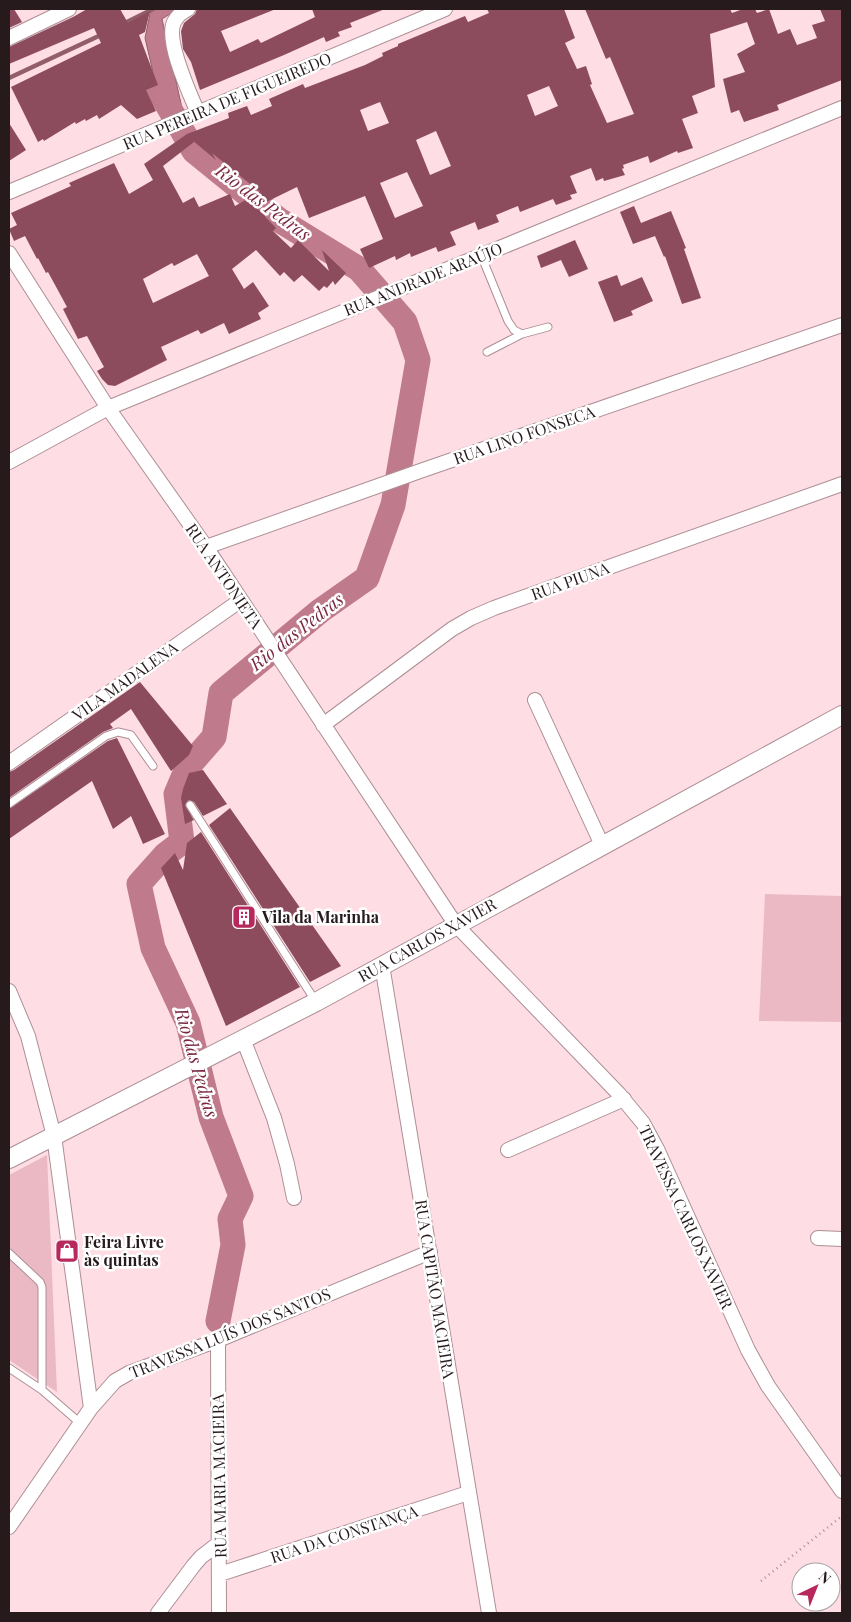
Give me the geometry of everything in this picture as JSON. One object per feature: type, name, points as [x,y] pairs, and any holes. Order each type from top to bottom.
[{"type":"street","points":[[9,38],[69,9]]},
{"type":"street","points":[[188,9],[179,14],[171,32],[194,115]]},
{"type":"street","name":"RUA PEREIRA DE FIGUEIREDO","points":[[10,188],[194,115],[445,9]]},
{"type":"street","name":"RUA ANDRADE ARAÚJO","points":[[9,462],[108,408],[842,108]]},
{"type":"street","name":"RUA ANTONIETA","points":[[9,253],[108,408],[206,547],[456,925]]},
{"type":"street","name":"RUA LINO FONSECA","points":[[206,547],[842,325]]},
{"type":"street","name":"RUA PIUNA","points":[[323,726],[452,629],[470,618],[842,484]]},
{"type":"street","name":"VILA MADALENA","points":[[9,763],[241,600]]},
{"type":"street","points":[[535,700],[602,845]]},
{"type":"street","name":"RUA CARLOS XAVIER","points":[[9,1159],[316,1002],[842,715]]},
{"type":"street","name":"TRAVESSA CARLOS XAVIER","points":[[456,925],[624,1099],[643,1123],[657,1149],[748,1350],[768,1386],[842,1491]]},
{"type":"street","name":"RUA CAPITÃO MACIEIRA","points":[[382,965],[489,1613]]},
{"type":"street","points":[[9,991],[28,1036],[54,1136],[91,1408]]},
{"type":"street","points":[[243,1039],[274,1118],[288,1164],[294,1198]]},
{"type":"street","points":[[508,1150],[624,1099]]},
{"type":"street","points":[[818,1238],[842,1239]]},
{"type":"street","name":"TRAVESSA LUÍS DOS SANTOS","points":[[9,1527],[80,1423],[115,1381],[129,1373],[218,1340],[430,1252]]},
{"type":"street","name":"RUA MARIA MACIEIRA","points":[[218,1340],[219,1613]]},
{"type":"street","name":"RUA DA CONSTANÇA","points":[[220,1574],[468,1493]]},
{"type":"street","points":[[158,1613],[201,1556],[219,1543]]},
{"type":"lane","points":[[481,255],[508,322],[514,330],[522,334]]},
{"type":"lane","points":[[488,352],[522,334],[548,328]]},
{"type":"lane","points":[[9,804],[106,736],[118,732],[131,735],[153,766]]},
{"type":"lane","points":[[190,805],[316,1002]]},
{"type":"lane","points":[[9,1252],[40,1282],[42,1287],[42,1390]]},
{"type":"lane","points":[[9,1368],[42,1390],[80,1423]]},
{"type":"path","points":[[761,1581],[842,1516]]},
{"type":"shaded area","points":[[151,9],[178,9],[162,19],[182,108],[163,115],[145,38]]},
{"type":"shaded area","points":[[765,894],[842,896],[842,1022],[759,1021]]},
{"type":"shaded area","points":[[47,1155],[57,1392],[9,1360],[9,1175]]},
{"type":"building","points":[[9,9],[14,9],[22,22],[9,28]]},
{"type":"building","points":[[87,9],[120,9],[128,23],[150,11],[145,32],[139,35],[158,85],[146,90],[156,111],[137,119],[121,105],[99,119],[97,115],[86,121],[85,119],[76,124],[75,122],[44,141],[43,139],[38,142],[11,87],[101,43],[94,28],[9,64],[9,47]]},
{"type":"building","points":[[197,9],[276,9],[221,31],[230,52],[258,39],[261,43],[315,17],[312,9],[385,9],[350,23],[352,27],[338,32],[340,36],[326,42],[324,37],[200,90],[191,62],[183,49],[181,31],[184,23],[195,14]]},
{"type":"building","points":[[487,9],[564,9],[575,38],[565,43],[577,69],[586,66],[592,84],[590,85],[607,123],[634,114],[610,57],[606,59],[585,9],[730,9],[732,13],[743,9],[755,9],[757,13],[769,9],[778,34],[790,29],[797,45],[817,38],[812,25],[825,21],[820,9],[842,9],[842,80],[777,105],[779,110],[744,122],[739,110],[731,113],[723,79],[745,72],[737,54],[755,44],[747,22],[710,34],[715,87],[692,96],[698,113],[682,119],[693,148],[678,153],[677,151],[650,163],[648,156],[623,165],[624,168],[622,169],[625,175],[604,181],[603,178],[596,181],[591,168],[570,176],[577,193],[570,195],[572,199],[556,205],[553,199],[520,212],[518,206],[496,215],[499,222],[478,230],[475,222],[450,232],[456,245],[438,252],[436,247],[411,257],[410,253],[396,260],[395,256],[369,268],[360,249],[383,239],[365,196],[309,218],[297,187],[256,207],[276,228],[273,231],[291,248],[298,240],[329,271],[322,250],[346,273],[335,285],[333,281],[327,288],[324,286],[319,291],[302,275],[294,282],[284,272],[280,276],[256,250],[232,269],[244,289],[253,282],[269,306],[258,313],[261,319],[229,334],[224,323],[201,334],[198,330],[161,347],[167,360],[115,386],[108,385],[102,379],[97,371],[104,367],[87,336],[78,339],[63,309],[67,307],[48,272],[46,273],[37,259],[25,236],[14,241],[9,229],[17,225],[11,213],[71,186],[69,183],[114,163],[129,194],[153,180],[144,164],[187,134],[229,118],[228,113],[247,106],[251,115],[272,106],[269,99],[303,84],[305,88],[365,65],[383,56],[382,53],[398,46],[398,44],[465,16],[468,22],[489,13]],"holes":[[[549,86],[558,106],[535,116],[527,95]],[[380,102],[389,123],[368,131],[360,110]],[[436,131],[451,166],[430,175],[416,140]],[[192,140],[216,160],[212,153],[260,192],[235,206],[230,194],[199,207],[194,197],[183,203],[163,166],[194,142]],[[407,172],[423,206],[395,218],[380,183]],[[197,254],[209,276],[153,303],[143,279],[172,263],[174,266]]]},
{"type":"building","points":[[9,123],[26,150],[9,161]]},
{"type":"building","points":[[634,206],[641,223],[671,211],[686,248],[684,249],[701,298],[682,304],[665,256],[655,236],[633,244],[620,212]]},
{"type":"building","points":[[575,240],[588,269],[569,277],[561,260],[541,268],[537,256]]},
{"type":"building","points":[[617,275],[621,286],[642,277],[653,301],[631,311],[633,315],[614,322],[598,282]]},
{"type":"building","points":[[140,682],[193,746],[189,755],[171,771],[131,709],[110,724],[113,728],[103,732],[9,798],[9,772]]},
{"type":"building","points":[[117,738],[165,834],[143,844],[131,816],[113,829],[92,781],[9,839],[9,809],[108,741]]},
{"type":"building","points":[[203,770],[227,804],[203,816],[194,802],[188,800],[185,806],[194,820],[185,824],[181,798],[183,789],[189,773]]},
{"type":"building","points":[[230,808],[341,966],[310,982],[209,825]]},
{"type":"building","points":[[201,832],[300,987],[226,1026],[161,868],[175,853],[183,870],[187,843]]},
{"type":"waterway","points":[[123,24],[153,9]]},
{"type":"waterway","points":[[9,78],[103,34]]},
{"type":"waterway","name":"Rio das Pedras","points":[[157,83],[157,87],[194,151],[279,220],[359,269],[405,322],[418,360],[393,505],[367,578],[320,611],[221,693],[214,737],[187,768],[176,794],[182,842],[165,855],[139,884],[153,948],[188,1023],[211,1117],[241,1196],[230,1219],[233,1245],[218,1321]]},
{"type":"place","name":"Vila da Marinha","points":[[244,917]]},
{"type":"place","name":"Feira Livre às quintas","points":[[67,1251]]}]
